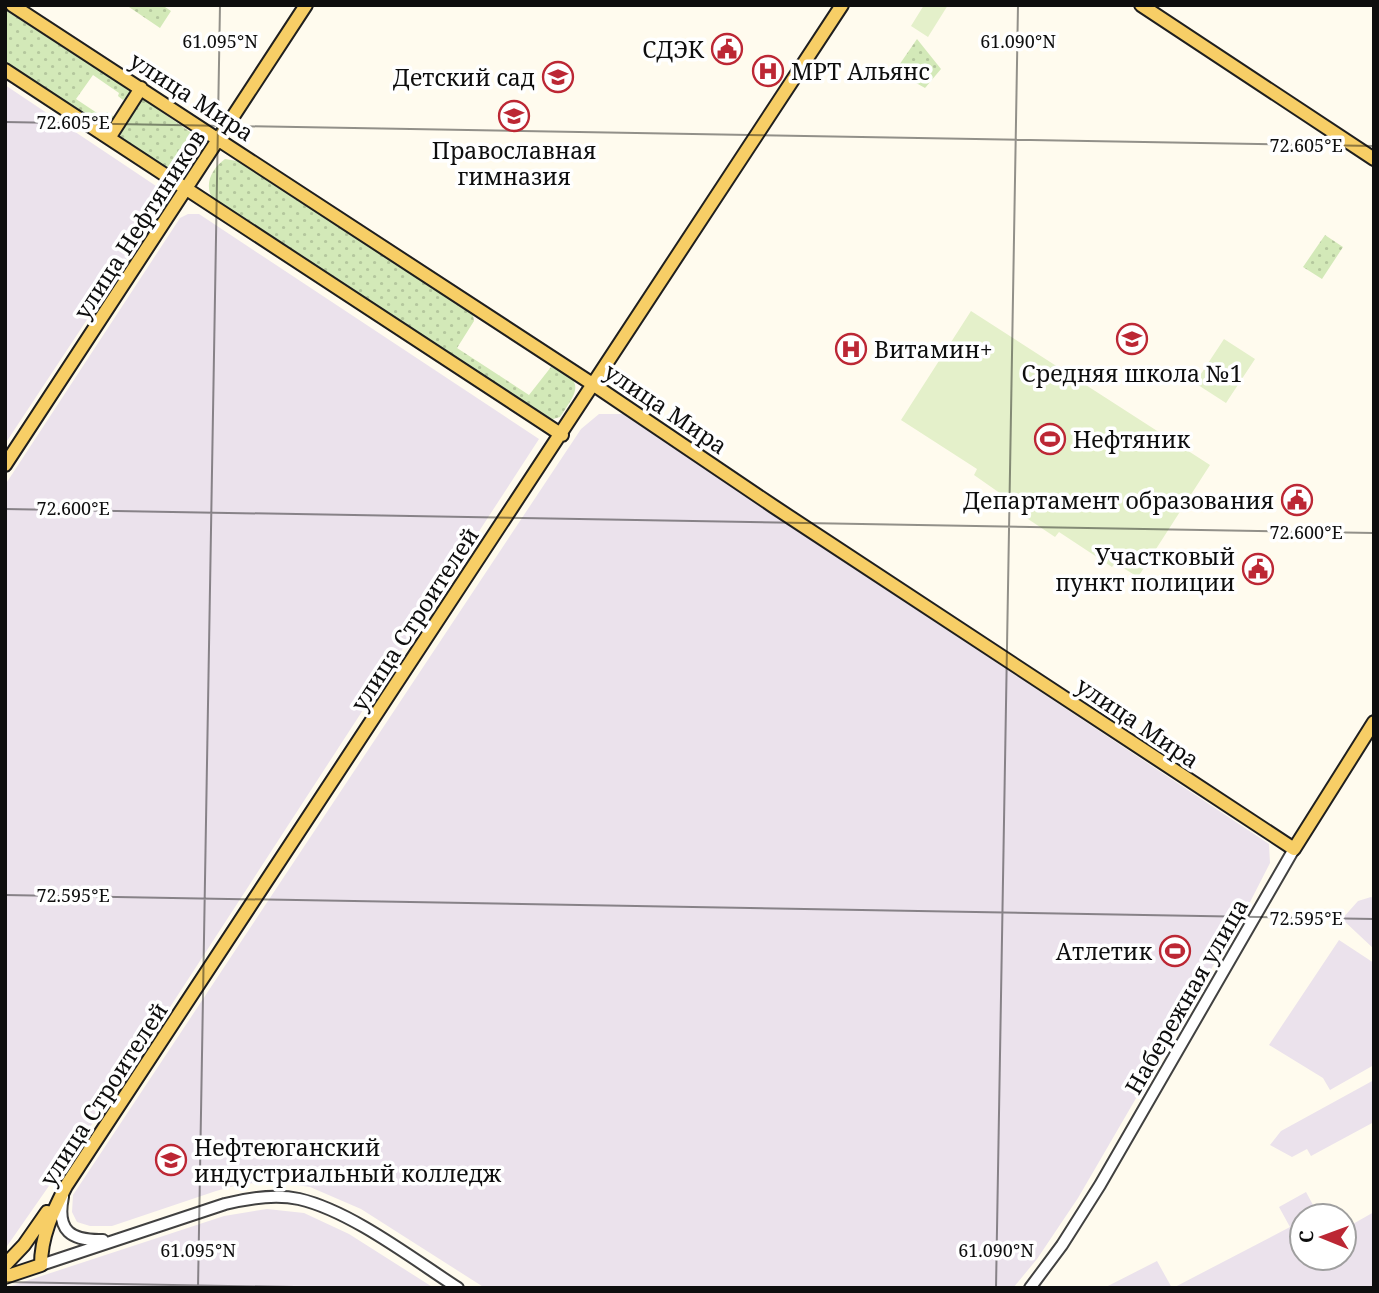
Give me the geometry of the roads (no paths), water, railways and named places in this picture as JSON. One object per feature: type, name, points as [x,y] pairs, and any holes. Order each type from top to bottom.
[{"type":"main road","name":"улица Мира","points":[[12,5],[594,385],[1294,849]]},
{"type":"main road","name":"улица Нефтяников","points":[[5,465],[306,5]]},
{"type":"main road","name":"улица Строителей","points":[[41,1265],[46,1227],[66,1186],[562,435],[842,5]]},
{"type":"main road","points":[[1141,5],[1374,159]]},
{"type":"main road","points":[[5,70],[562,435]]},
{"type":"main road","points":[[109,138],[141,88]]},
{"type":"main road","name":"Набережная улица","points":[[1294,849],[1374,722]]},
{"type":"main road","points":[[5,1265],[24,1245],[66,1186]]},
{"type":"main road","points":[[5,1278],[41,1265]]},
{"type":"street","name":"Набережная улица","points":[[1030,1288],[1062,1245],[1100,1185],[1294,849]]},
{"type":"street","points":[[66,1186],[61,1217],[70,1234],[88,1241],[116,1239]]},
{"type":"street","points":[[41,1265],[236,1201],[269,1197],[297,1199],[327,1208],[351,1220],[458,1288]]},
{"type":"place","name":"СДЭК","points":[[727,49]]},
{"type":"place","name":"МРТ Альянс","points":[[768,71]]},
{"type":"place","name":"Детский сад","points":[[558,77]]},
{"type":"place","name":"Православная гимназия","points":[[514,116]]},
{"type":"place","name":"Средняя школа №1","points":[[1132,339]]},
{"type":"place","name":"Витамин+","points":[[851,349]]},
{"type":"place","name":"Нефтяник","points":[[1050,439]]},
{"type":"place","name":"Департамент образования","points":[[1297,500]]},
{"type":"place","name":"Участковый пункт полиции","points":[[1258,569]]},
{"type":"place","name":"Атлетик","points":[[1175,951]]},
{"type":"place","name":"Нефтеюганский индустриальный колледж","points":[[171,1160]]}]
